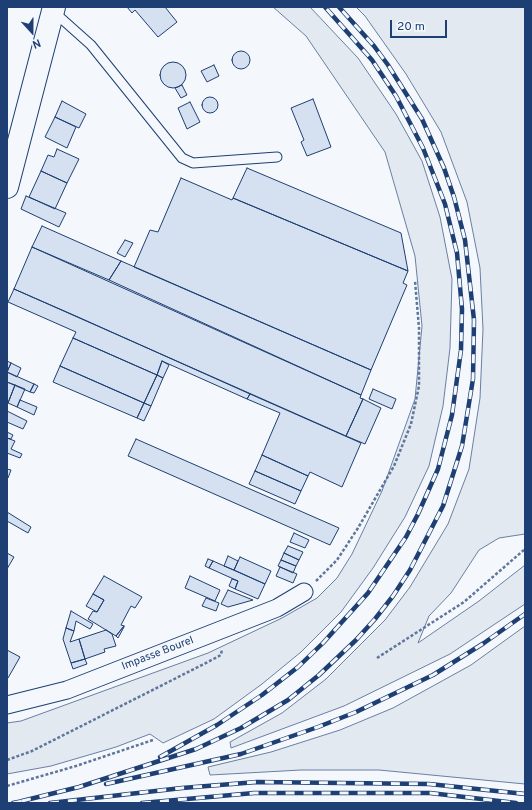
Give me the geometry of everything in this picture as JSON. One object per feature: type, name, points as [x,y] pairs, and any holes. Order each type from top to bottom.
[{"type":"street","points":[[7,187],[51,8]]},
{"type":"street","name":"Impasse Bourel","points":[[7,704],[67,690],[277,608],[304,592]]},
{"type":"lane","points":[[51,8],[91,45],[182,158],[194,163],[277,157]]},
{"type":"path","points":[[304,592],[320,578],[336,560],[358,528],[394,466],[411,424],[419,386],[419,328],[415,281]]},
{"type":"path","points":[[377,658],[464,602],[525,549]]},
{"type":"path","points":[[7,760],[32,751],[221,654],[228,627]]},
{"type":"path","points":[[7,786],[76,766],[153,740]]},
{"type":"shaded area","points":[[273,7],[310,7],[358,58],[396,114],[422,161],[440,217],[452,279],[450,348],[443,406],[429,466],[405,517],[373,568],[341,612],[301,652],[262,684],[214,719],[163,743],[150,734],[116,747],[51,766],[7,774],[7,723],[21,721],[208,653],[282,618],[317,598],[337,578],[352,554],[382,491],[415,399],[422,326],[415,256],[385,152],[306,36]]},
{"type":"shaded area","points":[[356,7],[525,7],[525,534],[499,538],[479,550],[451,593],[429,616],[418,643],[479,601],[525,565],[525,604],[450,654],[344,706],[231,748],[230,742],[282,713],[326,679],[385,620],[410,587],[448,524],[469,469],[480,398],[483,329],[480,268],[467,202],[441,132],[406,74],[365,16]]},
{"type":"shaded area","points":[[525,626],[525,784],[379,770],[301,770],[210,775],[208,767],[271,752],[340,730],[393,708],[471,665]]},
{"type":"building","points":[[127,7],[165,7],[177,22],[158,37],[135,10],[132,13]]},
{"type":"building","points":[[241,51],[247,54],[250,60],[247,66],[241,69],[235,66],[232,60],[235,54]]},
{"type":"building","points":[[173,62],[182,66],[186,75],[182,84],[173,88],[164,84],[160,75],[164,66]]},
{"type":"building","points":[[214,65],[219,76],[207,82],[201,71]]},
{"type":"building","points":[[182,85],[187,95],[181,98],[175,88]]},
{"type":"building","points":[[207,97],[213,97],[218,102],[216,111],[213,113],[207,113],[202,108],[202,102]]},
{"type":"building","points":[[313,99],[331,147],[307,156],[301,142],[304,140],[291,108]]},
{"type":"building","points":[[62,101],[86,114],[79,128],[55,117]]},
{"type":"building","points":[[190,102],[200,122],[187,129],[178,108]]},
{"type":"building","points":[[55,117],[76,127],[67,148],[45,137]]},
{"type":"building","points":[[57,149],[79,159],[67,183],[41,171],[48,155],[54,157]]},
{"type":"building","points":[[247,168],[401,233],[408,271],[233,198]]},
{"type":"building","points":[[41,171],[67,183],[55,209],[29,197]]},
{"type":"building","points":[[181,178],[232,200],[233,198],[408,271],[403,283],[407,285],[371,370],[134,267],[150,230],[158,232]]},
{"type":"building","points":[[26,196],[66,213],[59,227],[21,209]]},
{"type":"building","points":[[42,226],[121,261],[109,280],[32,247]]},
{"type":"building","points":[[125,240],[133,243],[125,257],[117,253]]},
{"type":"building","points":[[32,247],[361,395],[360,398],[363,399],[346,436],[14,289]]},
{"type":"building","points":[[121,261],[371,370],[361,395],[109,280]]},
{"type":"building","points":[[14,289],[250,394],[247,399],[162,361],[157,375],[73,338],[76,332],[8,302]]},
{"type":"building","points":[[73,338],[157,375],[144,403],[60,366]]},
{"type":"building","points":[[7,361],[11,363],[7,372]]},
{"type":"building","points":[[162,361],[169,365],[163,378],[157,375]]},
{"type":"building","points":[[11,363],[21,368],[17,377],[7,372]]},
{"type":"building","points":[[60,366],[144,403],[137,418],[53,382]]},
{"type":"building","points":[[7,372],[34,384],[30,392],[7,382]]},
{"type":"building","points":[[157,375],[163,378],[151,406],[144,403]]},
{"type":"building","points":[[7,382],[15,385],[8,403],[7,403]]},
{"type":"building","points":[[34,384],[38,386],[34,393],[30,392]]},
{"type":"building","points":[[15,385],[25,389],[17,407],[8,403]]},
{"type":"building","points":[[373,389],[396,399],[392,409],[369,399]]},
{"type":"building","points":[[250,394],[361,443],[342,487],[310,472],[308,476],[262,455],[280,413],[247,399]]},
{"type":"building","points":[[363,399],[381,408],[365,444],[346,436]]},
{"type":"building","points":[[20,400],[37,407],[34,415],[17,407]]},
{"type":"building","points":[[144,403],[151,406],[144,421],[137,418]]},
{"type":"building","points":[[7,411],[27,421],[23,429],[7,422]]},
{"type":"building","points":[[7,432],[13,435],[11,439],[7,438]]},
{"type":"building","points":[[7,438],[15,441],[11,449],[22,454],[20,458],[7,453]]},
{"type":"building","points":[[136,439],[339,528],[330,545],[128,456]]},
{"type":"building","points":[[262,455],[308,476],[301,491],[255,471]]},
{"type":"building","points":[[7,469],[11,470],[8,478],[7,477]]},
{"type":"building","points":[[255,471],[301,491],[295,504],[249,484]]},
{"type":"building","points":[[7,512],[31,527],[28,533],[7,521]]},
{"type":"building","points":[[294,533],[309,540],[305,548],[290,542]]},
{"type":"building","points":[[288,546],[303,552],[299,560],[284,553]]},
{"type":"building","points":[[7,553],[14,557],[7,569]]},
{"type":"building","points":[[284,553],[299,560],[296,566],[281,560]]},
{"type":"building","points":[[228,556],[238,561],[234,570],[224,566]]},
{"type":"building","points":[[240,557],[271,571],[265,584],[234,570]]},
{"type":"building","points":[[208,559],[213,561],[209,568],[205,566]]},
{"type":"building","points":[[281,560],[296,566],[293,573],[278,566]]},
{"type":"building","points":[[213,561],[265,584],[258,599],[235,589],[238,581],[209,568]]},
{"type":"building","points":[[280,567],[297,574],[293,583],[276,576]]},
{"type":"building","points":[[104,576],[142,597],[135,608],[131,606],[121,625],[124,626],[116,636],[88,619],[93,611],[97,612],[104,600],[93,594]]},
{"type":"building","points":[[190,576],[220,590],[215,601],[185,588]]},
{"type":"building","points":[[232,579],[238,581],[235,589],[229,586]]},
{"type":"building","points":[[228,590],[253,600],[228,607],[221,604]]},
{"type":"building","points":[[93,594],[104,600],[97,612],[86,606]]},
{"type":"building","points":[[206,598],[219,603],[216,611],[202,606]]},
{"type":"building","points":[[71,611],[93,624],[90,629],[76,621],[74,631],[66,628]]},
{"type":"building","points":[[124,627],[118,638],[116,636]]},
{"type":"building","points":[[66,628],[74,631],[70,642],[79,639],[85,659],[71,663],[63,639]]},
{"type":"building","points":[[106,630],[112,634],[116,646],[104,649],[105,652],[85,659],[79,639]]},
{"type":"building","points":[[7,650],[20,657],[8,678],[7,677]]},
{"type":"building","points":[[85,659],[87,664],[73,669],[71,663]]},
{"type":"railway","points":[[160,757],[217,725],[262,695],[298,667],[323,643],[368,593],[406,537],[418,514],[438,469],[452,415],[461,350],[462,309],[457,253],[445,204],[423,148],[396,96],[372,60],[325,7]]},
{"type":"railway","points":[[22,801],[79,787],[196,749],[241,728],[288,700],[319,675],[356,640],[375,619],[393,596],[410,570],[443,506],[462,446],[473,379],[474,320],[465,240],[454,197],[444,168],[422,119],[388,65],[374,46],[339,7]]},
{"type":"railway","points":[[106,784],[241,754],[356,712],[433,675],[484,643],[525,614]]},
{"type":"railway","points":[[50,803],[182,788],[257,782],[429,784],[525,794]]},
{"type":"railway","points":[[142,803],[254,793],[430,793],[516,803]]},
{"type":"railway","points":[[13,803],[28,800]]}]
